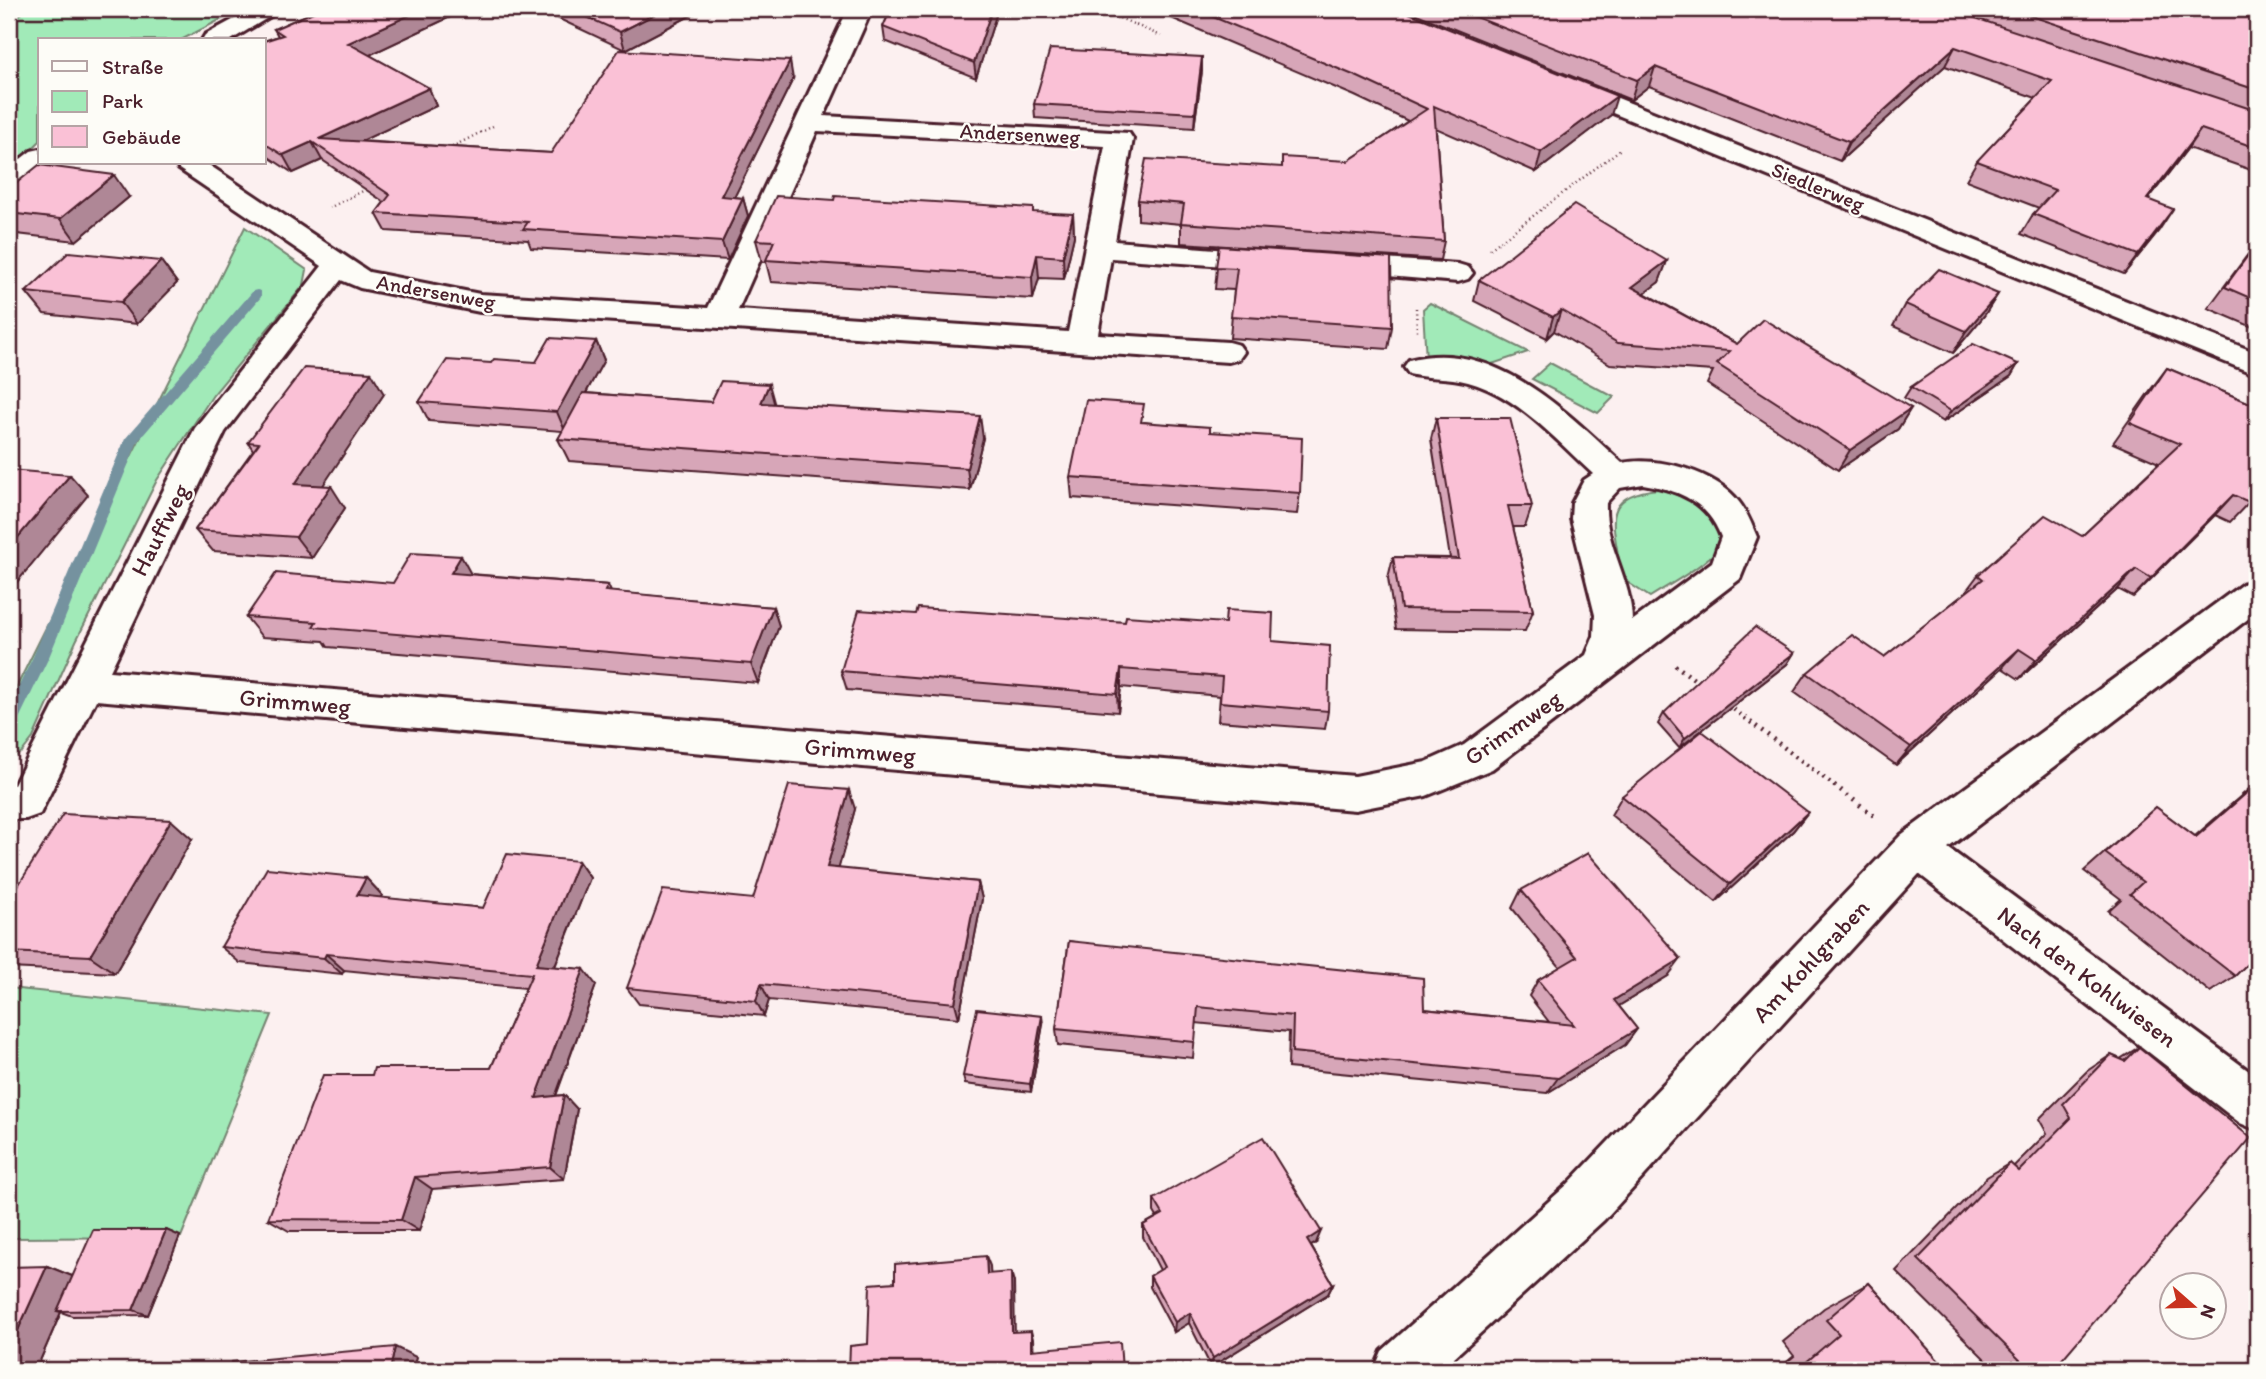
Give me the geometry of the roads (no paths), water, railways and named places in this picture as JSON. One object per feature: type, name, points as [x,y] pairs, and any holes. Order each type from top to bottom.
[{"type":"street","points":[[218,38],[270,9]]},
{"type":"street","points":[[719,318],[860,9]]},
{"type":"street","name":"Siedlerweg","points":[[1538,74],[2257,365]]},
{"type":"street","name":"Andersenweg","points":[[809,123],[1121,139],[1081,341]]},
{"type":"street","points":[[9,181],[38,158]]},
{"type":"street","name":"Andersenweg","points":[[189,164],[360,279],[480,303],[1228,352]]},
{"type":"street","points":[[1099,249],[1458,273]]},
{"type":"street","name":"Hauffweg","points":[[9,802],[26,802],[211,428],[337,266]]},
{"type":"street","points":[[1420,367],[1469,371],[1499,382],[1526,398],[1617,477],[1596,489],[1588,507],[1587,522],[1614,605],[1613,632],[1600,665]]},
{"type":"street","name":"Grimmweg","points":[[83,684],[1355,793],[1424,781],[1469,763],[1727,570],[1739,537],[1728,511],[1711,495],[1686,481],[1660,474],[1617,477]]},
{"type":"street","name":"Am Kohlgraben","points":[[1401,1370],[1586,1202],[1916,848],[2257,593]]},
{"type":"street","name":"Nach den Kohlwiesen","points":[[1916,848],[2257,1106]]},
{"type":"waterway","points":[[9,722],[41,657],[132,439],[257,294]]}]
